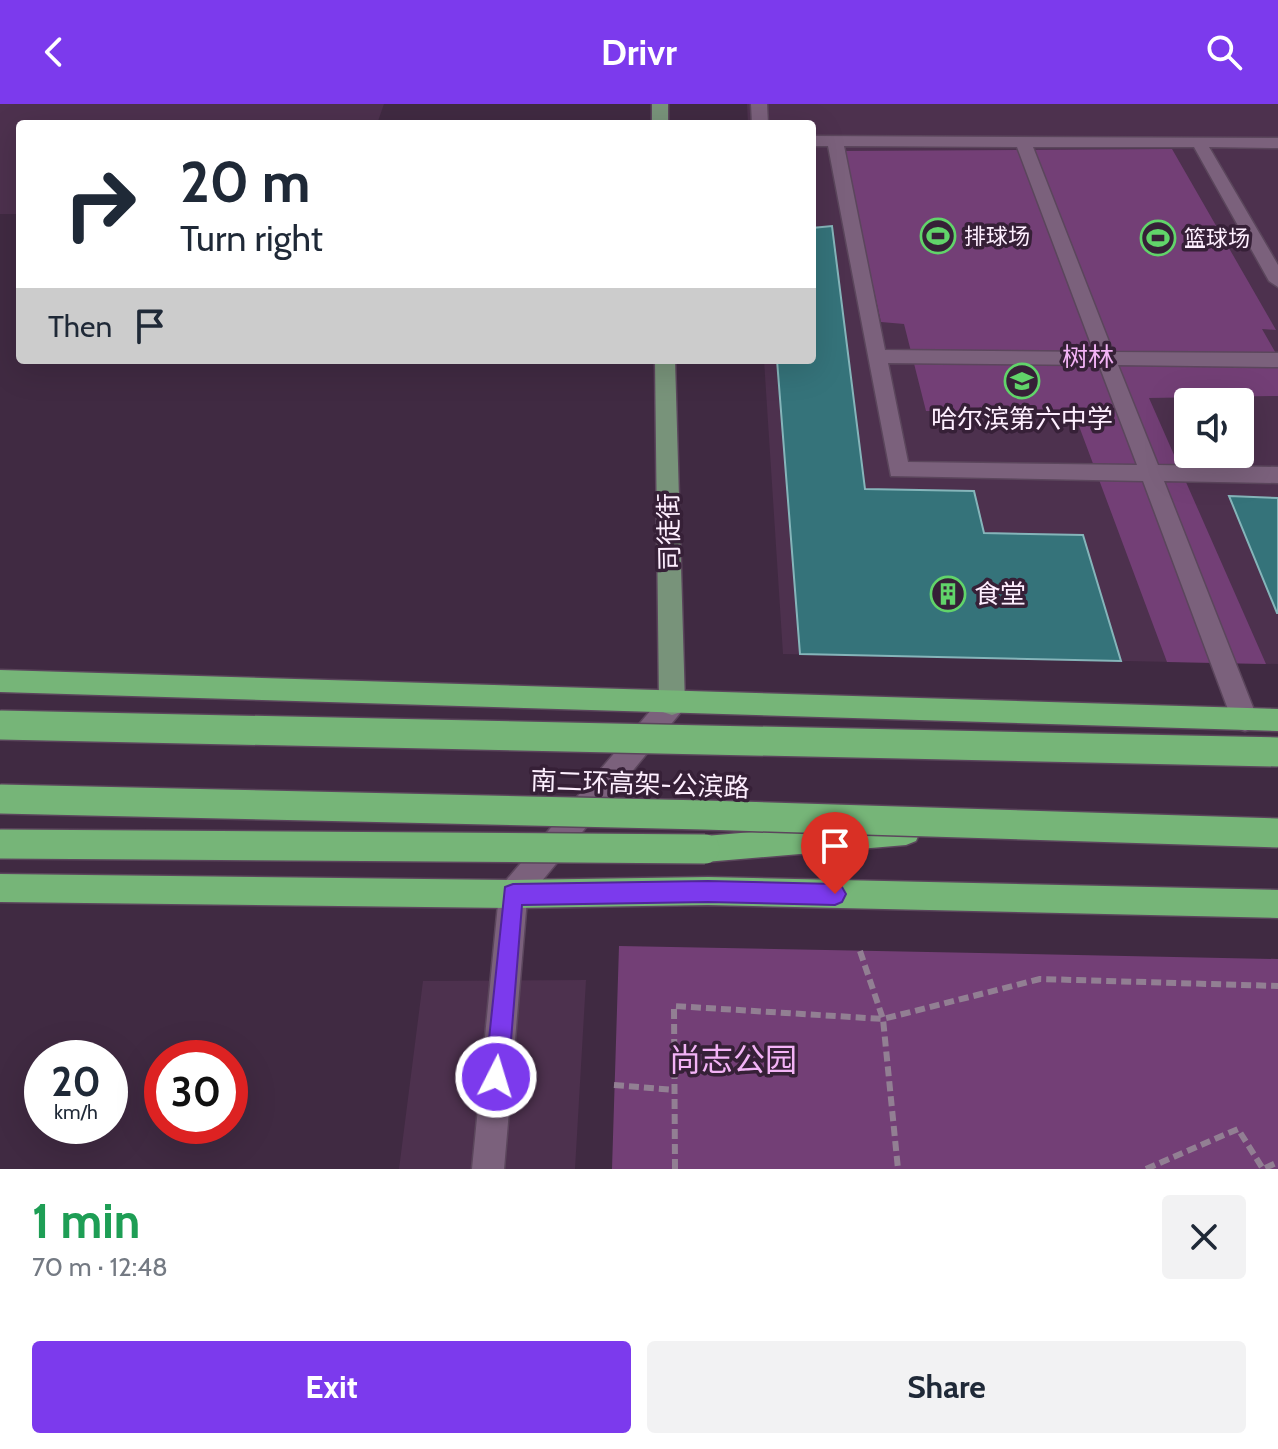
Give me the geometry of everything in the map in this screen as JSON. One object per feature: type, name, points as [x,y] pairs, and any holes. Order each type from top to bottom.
[{"type":"highway","points":[[0,681],[672,704],[1278,720]]},
{"type":"highway","name":"南二环高架-公滨路","points":[[0,725],[1278,752]]},
{"type":"highway","name":"南二环高架-公滨路","points":[[0,799],[704,815],[1278,833]]},
{"type":"highway","points":[[0,844],[705,849],[979,826]]},
{"type":"highway","points":[[0,888],[513,894],[708,891],[1278,904]]},
{"type":"main road","name":"司徒街","points":[[665,364],[672,704]]},
{"type":"street","points":[[816,141],[1278,143]]},
{"type":"street","points":[[835,141],[899,470],[1278,475]]},
{"type":"street","points":[[1023,142],[1245,720]]},
{"type":"street","points":[[1199,143],[1277,279]]},
{"type":"street","points":[[876,356],[1278,360]]},
{"type":"street","points":[[488,1169],[513,894],[672,704]]},
{"type":"path","points":[[860,951],[883,1019],[898,1169]]},
{"type":"path","points":[[675,1169],[674,1006],[883,1019],[1040,979],[1278,986]]},
{"type":"path","points":[[614,1085],[675,1090]]},
{"type":"path","points":[[1146,1169],[1238,1129],[1263,1169],[1278,1162]]},
{"type":"shaded area","points":[[0,104],[384,104],[378,120],[16,120],[16,214],[0,214]]},
{"type":"shaded area","name":"哈尔滨第六中学","points":[[747,104],[1278,104],[1278,664],[783,654],[764,364],[816,364],[816,120],[748,120]]},
{"type":"shaded area","points":[[586,980],[575,1169],[399,1169],[423,981]]},
{"type":"green space","name":"树林","points":[[1172,149],[1276,330],[1262,329],[1278,357],[1278,396],[1254,396],[1254,388],[1174,388],[1174,398],[1149,398],[1174,455],[1174,468],[1180,468],[1266,664],[1167,662],[1073,410],[926,411],[904,324],[881,322],[843,151]]},
{"type":"green space","name":"尚志公园","points":[[619,946],[1278,959],[1278,1169],[612,1169]]},
{"type":"building","name":"食堂","points":[[832,226],[865,489],[974,491],[984,533],[1083,535],[1121,661],[800,654],[777,364],[816,364],[816,228]]},
{"type":"building","points":[[1229,496],[1278,498],[1278,613],[1277,613]]},
{"type":"place","name":"排球场","points":[[938,236]]},
{"type":"place","name":"篮球场","points":[[1158,238]]},
{"type":"place","name":"哈尔滨第六中学","points":[[1022,381]]},
{"type":"place","name":"食堂","points":[[948,594]]},
{"type":"route","points":[[496,1077],[513,894],[708,891],[835,894]]}]
